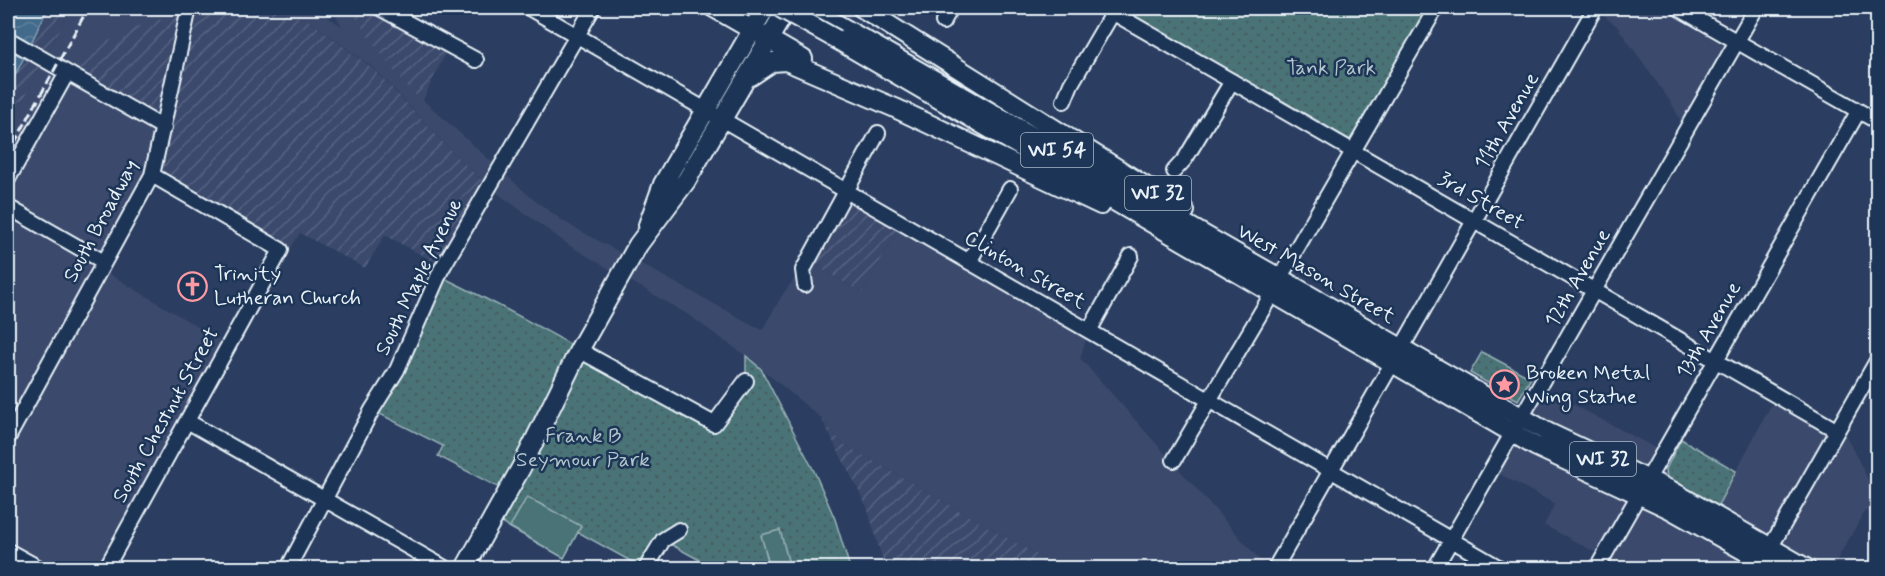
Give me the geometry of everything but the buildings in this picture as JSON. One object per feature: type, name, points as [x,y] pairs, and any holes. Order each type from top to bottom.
[{"type":"main road","points":[[714,8],[768,41]]},
{"type":"main road","points":[[465,568],[522,466],[579,350],[647,229],[661,189],[765,8]]},
{"type":"main road","name":"West Mason Street","points":[[780,8],[839,32],[1397,355],[1523,417],[1767,562],[1806,568]]},
{"type":"main road","points":[[647,229],[676,196],[787,8]]},
{"type":"main road","name":"West Mason Street","points":[[809,8],[839,32]]},
{"type":"main road","name":"WI 32","points":[[861,8],[1252,254],[1270,282]]},
{"type":"main road","name":"WI 32","points":[[768,41],[862,93],[1096,202],[1220,270],[1270,282]]},
{"type":"main road","points":[[746,80],[772,62],[786,61],[862,93]]},
{"type":"main road","name":"West Mason Street","points":[[1397,355],[1548,453],[1644,487]]},
{"type":"street","name":"South Broadway","points":[[8,438],[152,175],[189,8]]},
{"type":"street","points":[[380,8],[476,60]]},
{"type":"street","name":"Clinton Street","points":[[529,8],[1500,568]]},
{"type":"street","name":"South Maple Avenue","points":[[288,568],[397,370],[441,270],[592,8]]},
{"type":"street","points":[[943,22],[951,8]]},
{"type":"street","points":[[1174,460],[1209,400],[1270,282],[1353,151],[1436,8]]},
{"type":"street","name":"11th Avenue","points":[[1275,568],[1595,8]]},
{"type":"street","name":"12th Avenue","points":[[1435,568],[1756,8]]},
{"type":"street","points":[[1680,9],[1878,122]]},
{"type":"street","points":[[1064,101],[1109,10]]},
{"type":"street","name":"3rd Street","points":[[1109,10],[1836,430]]},
{"type":"street","points":[[8,39],[164,128]]},
{"type":"street","points":[[8,179],[68,73]]},
{"type":"street","points":[[1174,171],[1185,159],[1232,81]]},
{"type":"street","name":"13th Avenue","points":[[1598,568],[1858,112]]},
{"type":"street","points":[[805,285],[802,270],[878,134]]},
{"type":"street","name":"South Chestnut Street","points":[[106,568],[281,250],[152,175]]},
{"type":"street","points":[[969,262],[1010,189]]},
{"type":"street","points":[[8,207],[104,262]]},
{"type":"street","points":[[1089,331],[1131,256]]},
{"type":"street","points":[[579,350],[714,424],[746,381]]},
{"type":"street","points":[[1767,562],[1836,430],[1878,359]]},
{"type":"street","points":[[187,421],[445,568]]},
{"type":"street","points":[[646,568],[663,540],[679,530]]},
{"type":"street","points":[[8,551],[39,568]]},
{"type":"shaded area","points":[[48,8],[71,8],[8,129],[8,90]]},
{"type":"shaded area","points":[[71,8],[102,8],[98,15],[127,8],[212,8],[187,14],[159,151],[101,269],[228,345],[106,568],[8,568],[8,129]]},
{"type":"shaded area","points":[[212,8],[268,8],[307,19],[375,70],[456,156],[489,187],[443,267],[385,235],[365,268],[300,233],[287,254],[152,175],[164,128],[67,73],[79,60],[100,45],[145,23]]},
{"type":"shaded area","points":[[268,8],[313,8],[342,26],[331,8],[350,8],[401,80],[534,200],[566,223],[762,330],[783,294],[808,261],[862,293],[902,223],[1089,331],[1080,358],[1267,568],[1060,568],[842,443],[821,418],[746,356],[687,314],[570,246],[489,187],[456,156],[375,69],[307,19]]},
{"type":"shaded area","points":[[350,8],[380,8],[449,46],[422,102],[375,47]]},
{"type":"shaded area","points":[[1595,8],[1677,8],[1682,20],[1725,46],[1686,131],[1672,104],[1617,26]]},
{"type":"shaded area","points":[[845,191],[902,223],[862,293],[808,261]]},
{"type":"shaded area","points":[[1540,387],[1663,452],[1674,434],[1736,471],[1776,396],[1840,424],[1877,497],[1877,515],[1866,510],[1832,568],[1792,568],[1767,553],[1758,568],[1625,568],[1544,525],[1555,504],[1492,470]]},
{"type":"shaded area","points":[[821,418],[842,443],[1060,568],[885,568],[867,507]]},
{"type":"green space","name":"Tank Park","points":[[1105,8],[1436,8],[1352,151]]},
{"type":"green space","name":"Frank B Seymour Park","points":[[446,279],[547,331],[713,424],[746,381],[746,356],[761,369],[814,471],[835,519],[850,568],[714,568],[663,540],[643,568],[578,532],[564,558],[500,522],[513,495],[438,456],[443,446],[372,410]]},
{"type":"green space","points":[[1482,352],[1531,378],[1518,400],[1470,373]]},
{"type":"green space","points":[[1681,439],[1736,471],[1716,509],[1667,480],[1666,469]]},
{"type":"green space","points":[[527,497],[581,526],[564,558],[510,527]]},
{"type":"green space","points":[[780,530],[790,568],[770,568],[761,535]]},
{"type":"water","points":[[8,8],[48,8],[8,90]]},
{"type":"railway","points":[[8,155],[88,8]]},
{"type":"place","name":"Trinity Lutheran Church","points":[[193,286]]},
{"type":"place","name":"Broken Metal Wing Statue","points":[[1505,385]]}]
